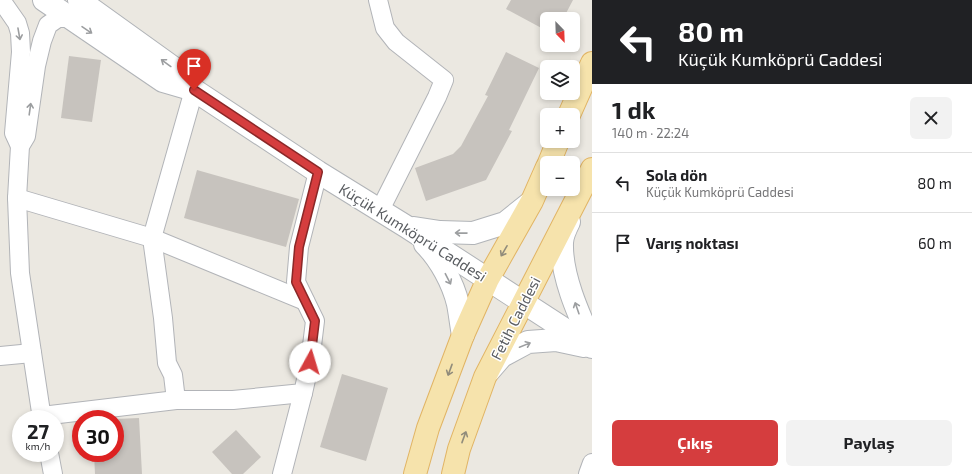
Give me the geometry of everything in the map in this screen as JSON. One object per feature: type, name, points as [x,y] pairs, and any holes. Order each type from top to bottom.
[{"type":"main road","points":[[573,108],[592,63]]},
{"type":"main road","name":"Fetih Caddesi","points":[[580,192],[592,169]]},
{"type":"main road","points":[[415,474],[428,428],[463,335],[488,279],[532,201],[540,183]]},
{"type":"main road","name":"Fetih Caddesi","points":[[453,474],[459,449],[485,377],[578,196]]},
{"type":"street","points":[[1,0],[17,23],[20,33],[21,52],[14,133],[20,146]]},
{"type":"street","name":"Küçük Kumköprü Caddesi","points":[[44,0],[74,9],[163,81],[194,90],[318,172],[407,226],[592,346]]},
{"type":"street","points":[[378,0],[385,28],[396,42],[444,80],[437,97],[380,210]]},
{"type":"street","points":[[41,410],[20,273],[17,198],[20,146],[26,136],[36,66],[42,41],[48,25],[74,9]]},
{"type":"street","points":[[176,400],[173,374],[167,363],[152,238],[194,90]]},
{"type":"street","points":[[282,474],[310,362],[315,321],[296,282],[299,247],[318,172]]},
{"type":"street","points":[[578,196],[562,242],[566,275],[578,314],[592,346]]},
{"type":"street","points":[[17,198],[152,238],[305,301]]},
{"type":"street","points":[[407,226],[440,232],[473,233],[505,223],[532,201]]},
{"type":"street","points":[[407,226],[433,252],[450,280],[458,303],[463,335]]},
{"type":"street","points":[[485,377],[502,356],[528,342],[556,340],[592,346]]},
{"type":"street","points":[[0,356],[32,353]]},
{"type":"street","points":[[64,415],[176,400],[233,400],[303,393]]},
{"type":"street","points":[[51,462],[53,474]]},
{"type":"street","points":[[588,474],[592,464]]},
{"type":"building","points":[[511,0],[573,0],[567,12],[540,12],[540,27],[506,9]]},
{"type":"building","points":[[506,52],[539,68],[509,130],[512,131],[486,180],[426,201],[415,168],[453,154],[461,146],[488,96],[485,95]]},
{"type":"building","points":[[69,56],[101,60],[92,122],[61,118]]},
{"type":"building","points":[[197,170],[299,199],[286,247],[184,218]]},
{"type":"building","points":[[342,374],[388,388],[366,461],[320,447]]},
{"type":"building","points":[[139,418],[142,474],[95,474],[94,462],[124,462],[124,419]]},
{"type":"building","points":[[236,430],[261,457],[243,474],[232,474],[212,452]]},
{"type":"route","points":[[194,90],[318,172],[299,247],[296,282],[315,321],[310,362]]}]
